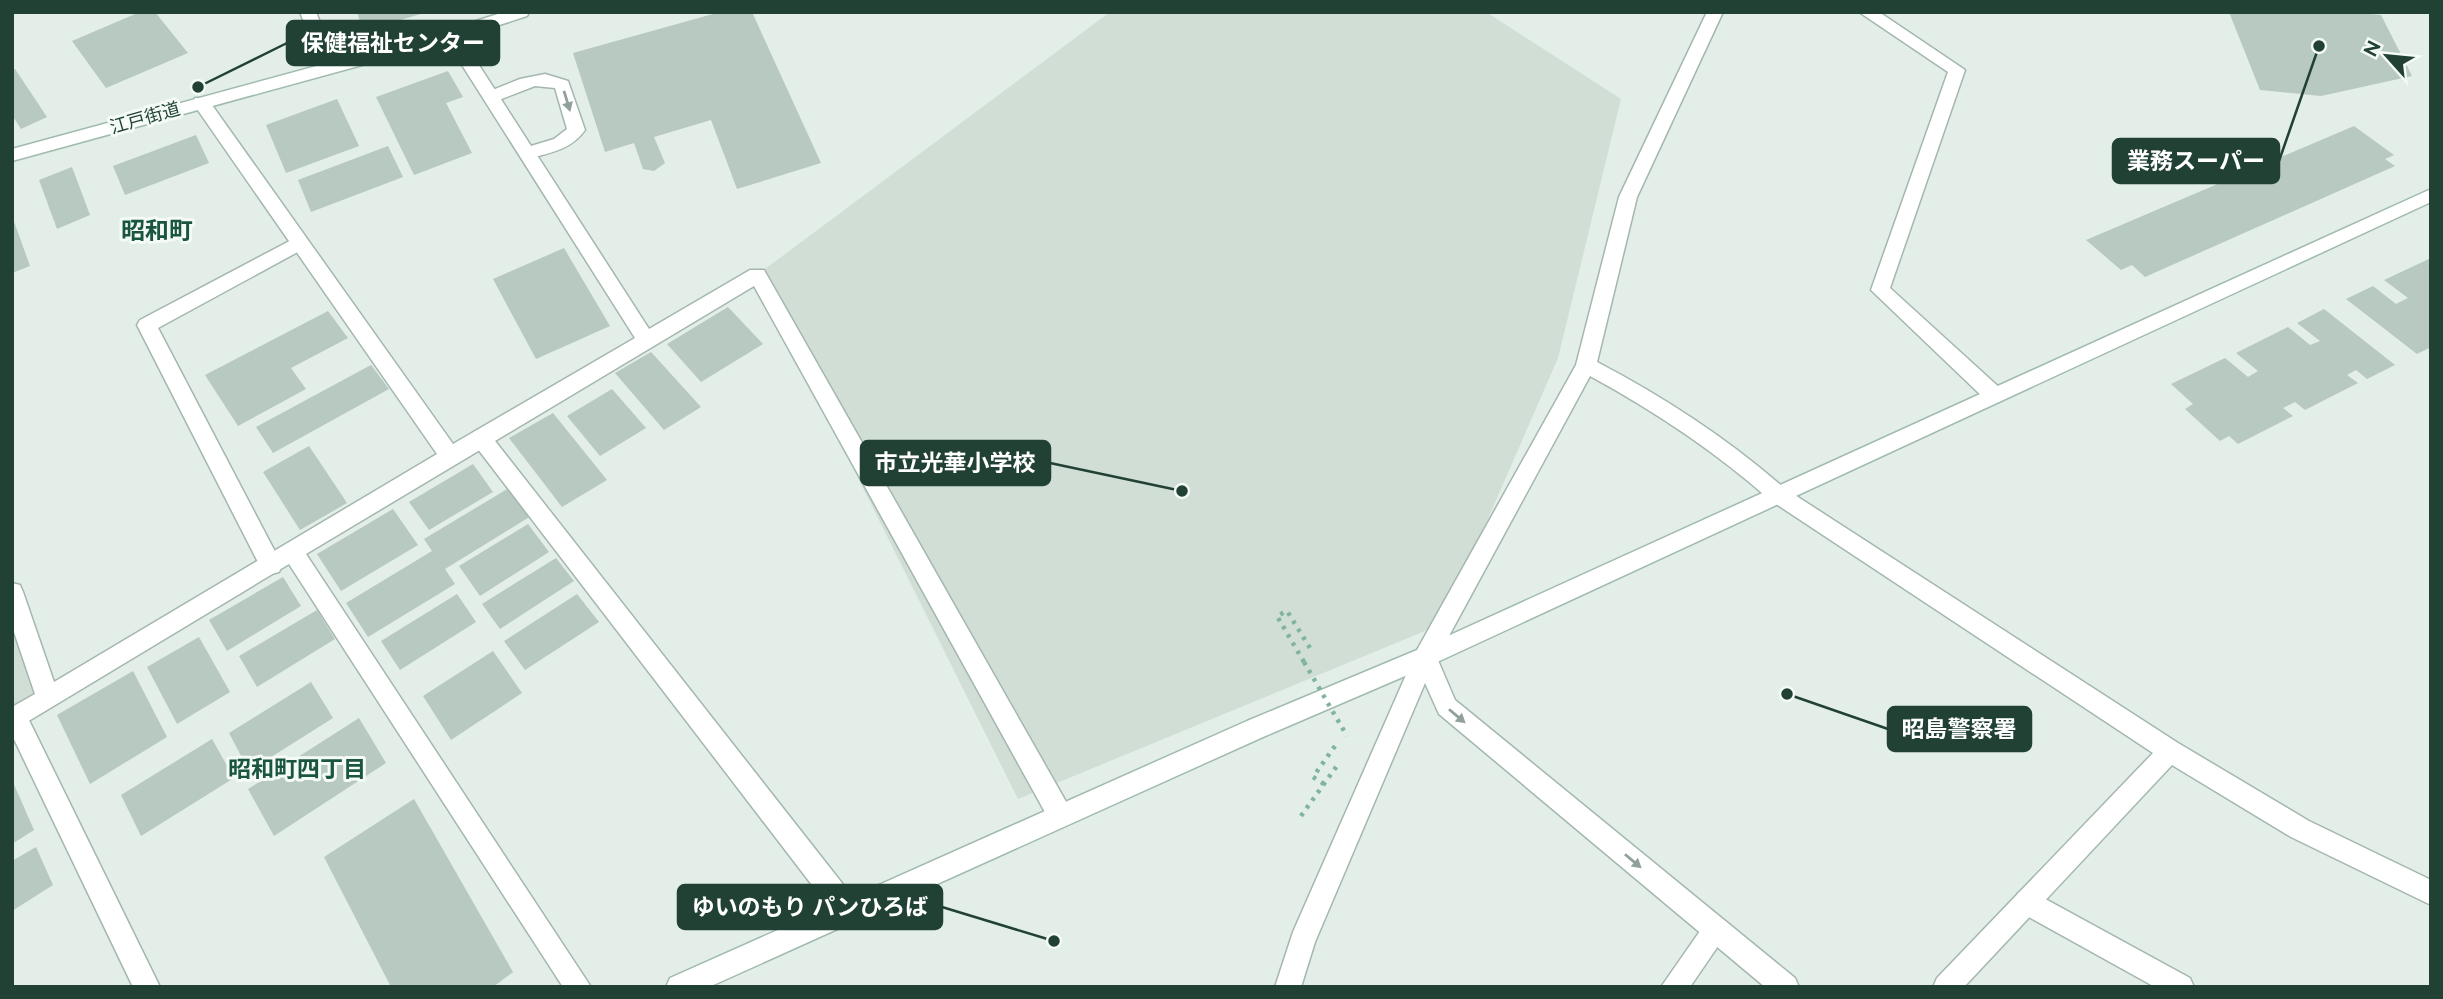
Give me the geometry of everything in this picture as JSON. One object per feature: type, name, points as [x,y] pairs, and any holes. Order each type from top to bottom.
[{"type":"street","points":[[308,12],[330,68]]},
{"type":"street","name":"江戸街道","points":[[12,155],[451,35],[521,12]]},
{"type":"street","points":[[1288,987],[1302,941],[1425,657],[1586,365],[1628,197],[1714,12]]},
{"type":"street","points":[[1867,12],[1957,70],[1880,290],[1994,395]]},
{"type":"street","points":[[451,35],[646,340]]},
{"type":"street","points":[[491,97],[544,79],[554,79],[562,85],[576,130],[572,137],[562,142],[527,153]]},
{"type":"street","points":[[201,102],[450,456]]},
{"type":"street","points":[[678,987],[847,909],[1425,657],[1588,579],[2431,195]]},
{"type":"street","points":[[271,565],[147,325],[299,243]]},
{"type":"street","points":[[147,987],[14,719],[450,456],[757,275],[1060,816]]},
{"type":"street","points":[[1586,365],[1616,381],[1745,464],[1777,494],[2170,751],[2300,829],[2431,893]]},
{"type":"street","points":[[481,438],[847,909]]},
{"type":"street","points":[[292,551],[578,987]]},
{"type":"street","points":[[12,592],[48,699]]},
{"type":"street","points":[[1425,657],[1447,708],[1786,987]]},
{"type":"street","points":[[1946,987],[2170,751]]},
{"type":"street","points":[[2027,902],[2181,987]]},
{"type":"street","points":[[1674,987],[1716,930]]},
{"type":"path","points":[[1310,648],[1287,611],[1276,616],[1347,736]]},
{"type":"path","points":[[1324,784],[1313,777],[1335,746]]},
{"type":"path","points":[[1301,816],[1345,754]]},
{"type":"shaded area","points":[[1110,12],[1486,12],[1621,99],[1558,358],[1442,624],[1018,799],[757,275]]},
{"type":"shaded area","points":[[12,592],[48,699],[12,720]]},
{"type":"building","points":[[140,12],[155,12],[188,53],[106,88],[72,41]]},
{"type":"building","points":[[357,12],[424,12],[424,13],[363,31]]},
{"type":"building","points":[[720,12],[752,12],[821,163],[737,189],[711,120],[654,137],[665,163],[654,171],[643,169],[634,143],[605,152],[573,53]]},
{"type":"building","points":[[2229,12],[2351,12],[2381,15],[2412,76],[2321,96],[2260,90]]},
{"type":"building","points":[[15,69],[47,117],[21,129],[12,115],[12,70]]},
{"type":"building","points":[[448,71],[463,97],[446,103],[472,153],[414,175],[376,97]]},
{"type":"building","points":[[337,99],[359,146],[286,173],[266,125]]},
{"type":"building","points":[[2354,126],[2394,155],[2385,159],[2395,166],[2145,277],[2132,265],[2121,270],[2086,240]]},
{"type":"building","points":[[196,135],[209,163],[125,195],[113,166]]},
{"type":"building","points":[[388,146],[403,177],[311,212],[298,180]]},
{"type":"building","points":[[72,167],[90,215],[57,229],[39,180]]},
{"type":"building","points":[[12,216],[30,266],[12,273]]},
{"type":"building","points":[[564,248],[610,326],[536,359],[493,279]]},
{"type":"building","points":[[2431,258],[2431,347],[2417,354],[2346,299],[2373,286],[2396,304],[2408,298],[2384,280]]},
{"type":"building","points":[[728,307],[763,344],[701,382],[667,344]]},
{"type":"building","points":[[2324,309],[2395,365],[2367,379],[2356,370],[2347,375],[2358,383],[2305,410],[2295,402],[2283,408],[2293,416],[2238,444],[2229,436],[2220,441],[2185,409],[2193,404],[2171,384],[2225,358],[2248,377],[2258,371],[2236,353],[2288,327],[2310,345],[2320,341],[2297,323]]},
{"type":"building","points":[[328,311],[348,338],[291,368],[306,389],[238,426],[205,375]]},
{"type":"building","points":[[651,352],[701,407],[664,430],[615,373]]},
{"type":"building","points":[[371,365],[389,389],[273,453],[256,427]]},
{"type":"building","points":[[612,389],[646,428],[600,456],[567,416]]},
{"type":"building","points":[[553,413],[607,480],[562,507],[509,438]]},
{"type":"building","points":[[309,446],[347,503],[300,530],[263,472]]},
{"type":"building","points":[[473,464],[493,492],[429,530],[409,502]]},
{"type":"building","points":[[509,488],[531,516],[445,569],[455,584],[368,637],[346,603],[432,551],[424,539]]},
{"type":"building","points":[[393,509],[418,545],[341,591],[317,554]]},
{"type":"building","points":[[528,524],[549,552],[480,596],[459,566]]},
{"type":"building","points":[[556,558],[574,581],[500,629],[482,604]]},
{"type":"building","points":[[283,577],[301,606],[227,651],[209,620]]},
{"type":"building","points":[[457,594],[476,622],[400,670],[381,641]]},
{"type":"building","points":[[577,594],[599,622],[525,670],[504,641]]},
{"type":"building","points":[[317,610],[335,639],[257,687],[239,656]]},
{"type":"building","points":[[199,637],[230,692],[177,724],[147,667]]},
{"type":"building","points":[[493,651],[522,693],[451,740],[423,696]]},
{"type":"building","points":[[133,671],[167,737],[90,784],[57,715]]},
{"type":"building","points":[[311,682],[333,718],[249,771],[229,733]]},
{"type":"building","points":[[359,718],[386,763],[274,836],[248,789]]},
{"type":"building","points":[[212,739],[234,778],[141,836],[121,795]]},
{"type":"building","points":[[12,780],[34,830],[12,844]]},
{"type":"building","points":[[414,799],[513,972],[493,987],[391,987],[324,857]]},
{"type":"building","points":[[36,847],[53,885],[12,911],[12,861]]},
{"type":"place","name":"業務スーパー","points":[[2319,46]]},
{"type":"place","name":"保健福祉センター","points":[[198,87]]},
{"type":"place","name":"市立光華小学校","points":[[1182,491]]},
{"type":"place","name":"昭島警察署","points":[[1787,694]]},
{"type":"place","name":"ゆいのもり パンひろば","points":[[1054,941]]},
{"type":"district","name":"昭和町","points":[[157,231]]},
{"type":"district","name":"昭和町四丁目","points":[[297,769]]}]
